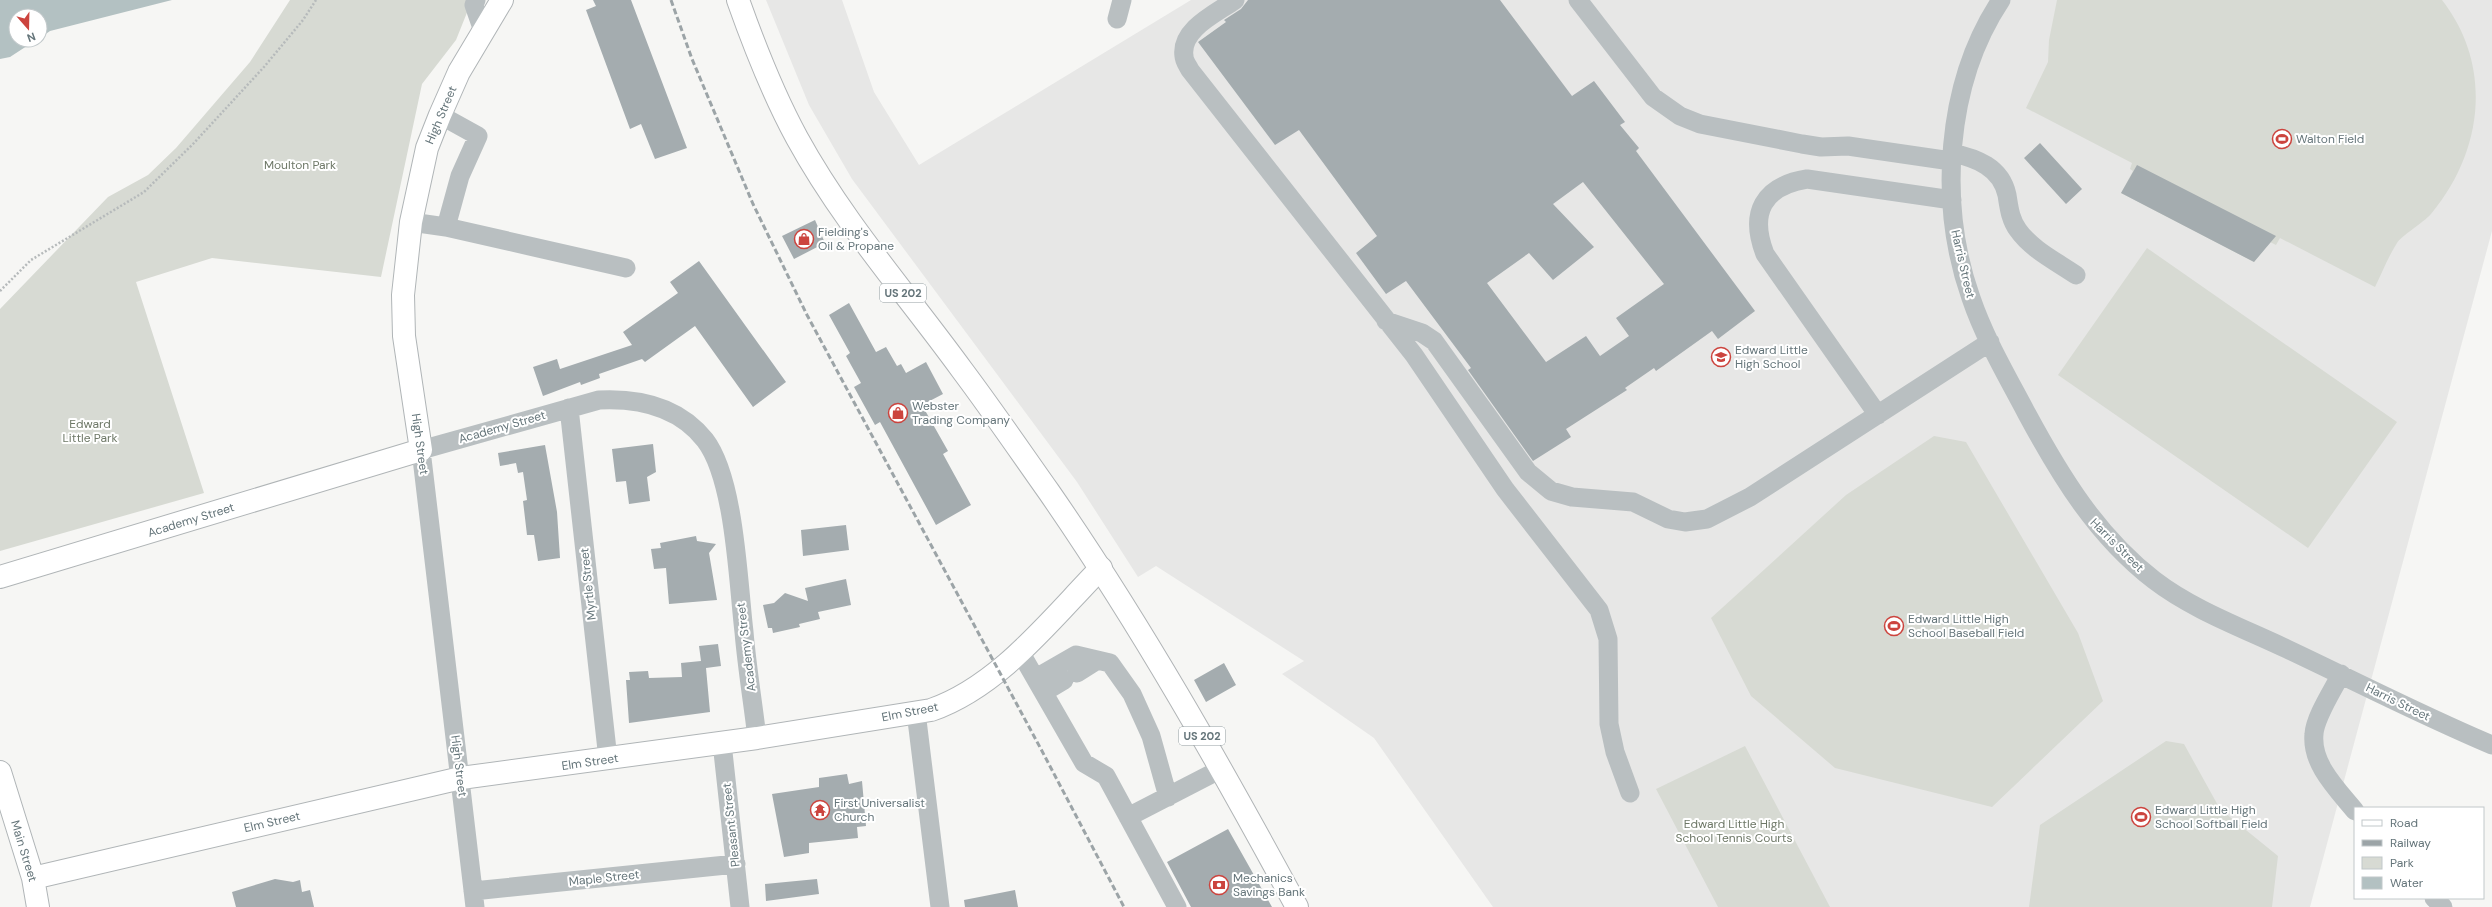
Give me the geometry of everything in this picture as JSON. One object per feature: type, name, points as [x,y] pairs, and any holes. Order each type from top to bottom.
[{"type":"main road","name":"High Street","points":[[421,450],[404,336],[403,295],[411,222],[427,148],[440,115],[459,72],[502,0]]},
{"type":"main road","name":"US 202","points":[[738,0],[757,55],[777,99],[818,174],[869,250],[962,370],[1101,568],[1221,769],[1297,907]]},
{"type":"main road","name":"Academy Street","points":[[0,578],[421,450]]},
{"type":"main road","name":"Elm Street","points":[[33,878],[461,778],[757,738],[916,712],[945,705],[969,693],[986,681],[1101,568]]},
{"type":"main road","name":"Main Street","points":[[0,772],[33,878],[38,907]]},
{"type":"street","points":[[476,0],[474,5],[483,31]]},
{"type":"street","points":[[1117,19],[1122,0]]},
{"type":"street","points":[[1235,0],[1192,31],[1185,43],[1184,57],[1190,70],[1414,355],[1505,489],[1599,610],[1608,639],[1609,724],[1616,752],[1630,793]]},
{"type":"street","points":[[1578,0],[1653,97],[1680,116],[1700,124],[1822,147],[1848,146],[1951,157],[1973,157],[1988,165],[2006,192],[2009,212],[2018,230],[2030,243],[2076,275]]},
{"type":"street","name":"Harris Street","points":[[2001,0],[1970,67],[1955,125],[1951,157],[1952,200],[1955,227],[1971,298],[1990,342],[2066,483],[2088,515],[2136,565],[2156,582],[2190,602],[2492,746]]},
{"type":"street","points":[[440,115],[478,136],[460,176],[446,227]]},
{"type":"street","points":[[1878,415],[1765,254],[1757,226],[1759,212],[1766,199],[1777,189],[1793,181],[1807,179],[1952,200]]},
{"type":"street","points":[[411,222],[446,227],[626,268]]},
{"type":"street","points":[[1386,321],[1422,333],[1434,341],[1528,472],[1551,491],[1572,497],[1633,502],[1668,519],[1685,522],[1707,519],[1725,511],[1878,415],[1990,342]]},
{"type":"street","name":"Academy Street","points":[[421,450],[569,408],[612,400],[652,404],[668,411],[686,422],[705,440],[725,481],[757,738]]},
{"type":"street","name":"Myrtle Street","points":[[569,408],[608,759]]},
{"type":"street","name":"High Street","points":[[421,450],[461,778],[474,899]]},
{"type":"street","points":[[1019,650],[1084,763],[1106,776],[1177,907]]},
{"type":"street","points":[[1040,685],[1076,655],[1096,661],[1110,663],[1132,694],[1151,736],[1168,797]]},
{"type":"street","points":[[1040,685],[1070,677],[1096,661]]},
{"type":"street","points":[[2341,674],[2314,733],[2315,750],[2322,767],[2354,810]]},
{"type":"street","points":[[916,712],[940,907]]},
{"type":"street","name":"Pleasant Street","points":[[722,743],[740,907]]},
{"type":"street","points":[[1128,817],[1221,769]]},
{"type":"street","name":"Maple Street","points":[[474,899],[736,864]]},
{"type":"street","points":[[2435,899],[2443,907]]},
{"type":"path","points":[[0,291],[31,260],[144,192],[193,144],[264,67],[304,20],[316,0]]},
{"type":"shaded area","name":"Edward Little High School","points":[[766,0],[842,0],[874,92],[919,165],[1191,0],[2492,0],[2492,231],[2310,907],[1493,907],[1374,738],[1282,674],[1304,661],[1156,566],[1138,577],[1077,482],[852,179],[809,105]]},
{"type":"green space","points":[[290,0],[472,0],[456,40],[422,84],[381,277],[212,258],[136,282],[204,493],[0,551],[0,309],[108,197],[148,175],[176,148],[250,62]]},
{"type":"green space","name":"Walton Field","points":[[2057,0],[2442,0],[2458,25],[2469,51],[2475,79],[2476,107],[2471,135],[2463,162],[2449,189],[2431,214],[2399,240],[2375,287],[2280,238],[2276,245],[2270,242],[2254,262],[2121,193],[2133,171],[2130,169],[2132,163],[2026,108],[2048,62],[2049,40]]},
{"type":"green space","points":[[2147,248],[2397,422],[2308,548],[2058,375]]},
{"type":"green space","name":"Edward Little High School Baseball Field","points":[[1934,436],[1966,442],[2078,633],[2103,701],[1992,807],[1835,768],[1751,696],[1711,618],[1846,495]]},
{"type":"green space","name":"Edward Little High School Softball Field","points":[[2166,741],[2184,744],[2220,809],[2278,856],[2272,907],[2029,907],[2040,825]]},
{"type":"green space","name":"Edward Little High School Tennis Courts","points":[[1745,746],[1830,907],[1718,907],[1656,789]]},
{"type":"water","points":[[0,0],[172,0],[48,32],[48,8],[8,8],[8,48],[24,48],[10,57],[0,59]]},
{"type":"building","points":[[593,0],[631,0],[687,148],[655,159],[641,124],[630,129],[586,10],[596,6]]},
{"type":"building","name":"Edward Little High School","points":[[1248,0],[1500,0],[1572,96],[1594,81],[1625,122],[1620,125],[1639,148],[1636,151],[1755,311],[1718,339],[1712,331],[1656,371],[1654,368],[1625,388],[1627,390],[1566,429],[1571,437],[1533,461],[1468,370],[1471,368],[1406,281],[1386,294],[1356,253],[1377,236],[1299,130],[1275,145],[1198,42],[1226,22],[1224,20],[1241,9]],"holes":[[[1583,182],[1664,284],[1616,318],[1629,336],[1600,356],[1586,336],[1546,362],[1487,283],[1529,253],[1553,280],[1594,247],[1553,204]]]},
{"type":"building","points":[[2040,143],[2082,189],[2066,204],[2024,158]]},
{"type":"building","points":[[2137,165],[2276,236],[2254,262],[2121,193]]},
{"type":"building","name":"Fielding's Oil & Propane","points":[[815,220],[825,243],[794,259],[782,236]]},
{"type":"building","points":[[699,261],[786,382],[753,407],[695,326],[645,362],[642,359],[599,374],[600,378],[581,385],[580,382],[543,396],[533,367],[557,359],[560,369],[632,345],[623,332],[678,293],[670,282]]},
{"type":"building","name":"Webster Trading Company","points":[[849,303],[876,352],[886,347],[897,366],[901,364],[906,373],[926,362],[943,394],[922,405],[948,451],[943,454],[971,505],[936,525],[880,422],[875,425],[854,387],[861,383],[846,356],[850,353],[829,315]]},
{"type":"building","points":[[653,444],[656,472],[647,477],[650,501],[629,504],[626,481],[616,482],[612,449]]},
{"type":"building","points":[[545,445],[557,512],[560,558],[538,561],[534,535],[527,535],[523,501],[527,500],[523,472],[518,473],[516,463],[500,466],[498,453]]},
{"type":"building","points":[[846,525],[849,550],[803,556],[801,530]]},
{"type":"building","points":[[696,536],[697,541],[716,544],[709,553],[717,600],[669,604],[666,568],[654,569],[651,549],[661,548],[660,543]]},
{"type":"building","points":[[846,579],[851,605],[818,612],[820,619],[799,624],[800,627],[773,633],[772,628],[768,628],[763,605],[774,603],[785,593],[808,601],[805,588]]},
{"type":"building","points":[[718,644],[721,666],[706,668],[710,712],[629,723],[626,680],[630,680],[629,672],[648,671],[649,678],[682,677],[681,663],[701,661],[699,646]]},
{"type":"building","points":[[1224,663],[1236,685],[1206,702],[1194,680]]},
{"type":"building","name":"First Universalist Church","points":[[847,774],[849,784],[862,781],[866,826],[857,827],[858,838],[809,843],[809,853],[784,857],[772,794],[819,787],[819,778]]},
{"type":"building","name":"Mechanics Savings Bank","points":[[1228,829],[1272,907],[1191,907],[1167,862]]},
{"type":"building","points":[[275,879],[293,882],[300,880],[302,892],[310,890],[314,907],[236,907],[232,892]]},
{"type":"building","points":[[817,879],[819,894],[766,901],[765,884]]},
{"type":"building","points":[[1015,890],[1018,907],[965,907],[964,900]]},
{"type":"railway","points":[[671,0],[692,59],[753,204],[807,315],[1042,751],[1124,907]]},
{"type":"place","name":"Walton Field","points":[[2282,139]]},
{"type":"place","name":"Fielding's Oil & Propane","points":[[804,239]]},
{"type":"place","name":"Edward Little High School","points":[[1721,357]]},
{"type":"place","name":"Webster Trading Company","points":[[898,413]]},
{"type":"place","name":"Edward Little High School Baseball Field","points":[[1894,626]]},
{"type":"place","name":"First Universalist Church","points":[[820,810]]},
{"type":"place","name":"Edward Little High School Softball Field","points":[[2141,817]]},
{"type":"place","name":"Mechanics Savings Bank","points":[[1219,885]]},
{"type":"park label","name":"Moulton Park","points":[[300,165]]},
{"type":"park label","name":"Edward Little Park","points":[[90,431]]}]
